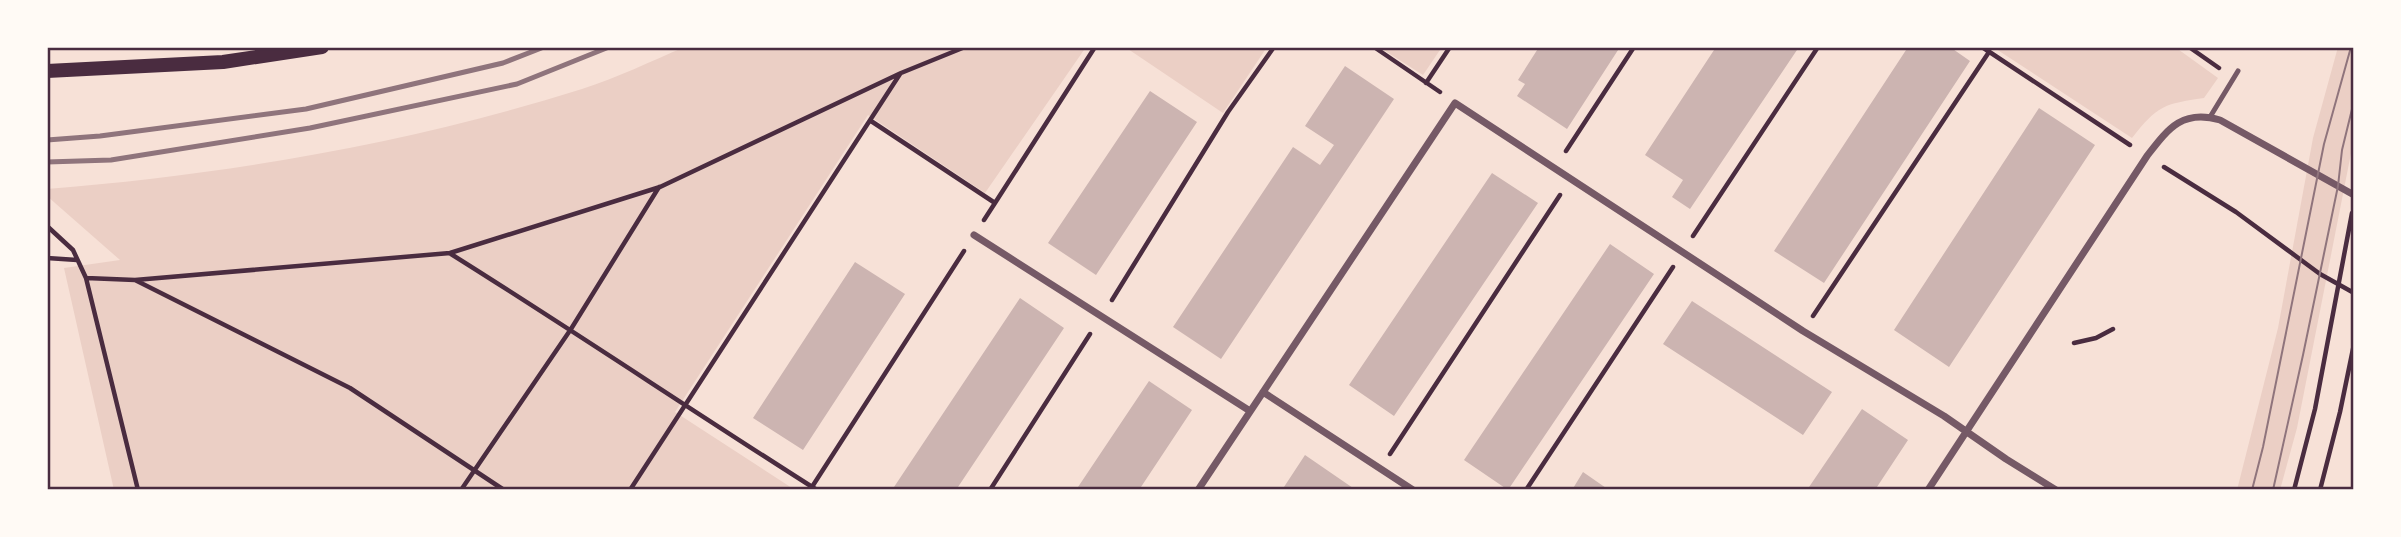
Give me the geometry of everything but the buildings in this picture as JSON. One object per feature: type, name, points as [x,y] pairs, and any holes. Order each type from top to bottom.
[{"type":"main road","points":[[47,71],[223,62],[322,47]]},
{"type":"street","points":[[1198,490],[1455,103],[1803,331],[1966,430],[2056,490]]},
{"type":"street","points":[[1928,490],[2147,156],[2172,125],[2186,119],[2210,117],[2220,120],[2354,195]]},
{"type":"street","points":[[974,236],[1250,411]]},
{"type":"street","points":[[1263,391],[1413,490]]},
{"type":"lane","points":[[2210,117],[2238,71]]},
{"type":"path","points":[[86,278],[135,280],[450,254],[660,187],[901,73],[965,47]]},
{"type":"path","points":[[871,121],[995,203],[1095,47]]},
{"type":"path","points":[[990,490],[1228,112],[1274,47]]},
{"type":"path","points":[[1374,47],[1455,103]]},
{"type":"path","points":[[1426,83],[1450,47]]},
{"type":"path","points":[[1554,169],[1634,47]]},
{"type":"path","points":[[1525,490],[1818,47]]},
{"type":"path","points":[[1982,47],[2236,212],[2310,267],[2354,293]]},
{"type":"path","points":[[2189,47],[2234,78]]},
{"type":"path","points":[[1803,331],[1989,52]]},
{"type":"path","points":[[630,490],[901,73]]},
{"type":"path","points":[[1381,468],[1570,180]]},
{"type":"path","points":[[461,490],[571,329],[660,187]]},
{"type":"path","points":[[2294,490],[2315,409],[2354,202]]},
{"type":"path","points":[[47,226],[73,250],[86,278],[138,490]]},
{"type":"path","points":[[450,254],[571,329],[813,489],[974,236]]},
{"type":"path","points":[[47,258],[78,260]]},
{"type":"path","points":[[135,280],[350,388],[504,490]]},
{"type":"path","points":[[2074,343],[2096,338],[2113,328]]},
{"type":"path","points":[[2320,490],[2354,344]]},
{"type":"shaded area","points":[[685,47],[1086,47],[985,193],[868,115],[675,412],[795,490],[114,490],[64,268],[120,260],[47,196],[47,189],[183,175],[384,141],[451,126],[582,89]]},
{"type":"shaded area","points":[[1125,47],[1267,47],[1223,113]]},
{"type":"shaded area","points":[[1379,47],[1442,47],[1423,75]]},
{"type":"shaded area","points":[[1993,47],[2175,47],[2218,78],[2204,98],[2163,108],[2132,138]]},
{"type":"shaded area","points":[[2338,47],[2354,47],[2354,138],[2297,428],[2280,490],[2237,490],[2278,328],[2313,138]]},
{"type":"tram line","points":[[2252,490],[2324,144],[2351,47]]},
{"type":"tram line","points":[[2273,490],[2354,101]]},
{"type":"railway","points":[[47,140],[100,136],[306,109],[503,63],[544,47]]},
{"type":"railway","points":[[47,162],[111,160],[310,128],[517,84],[609,47]]}]
